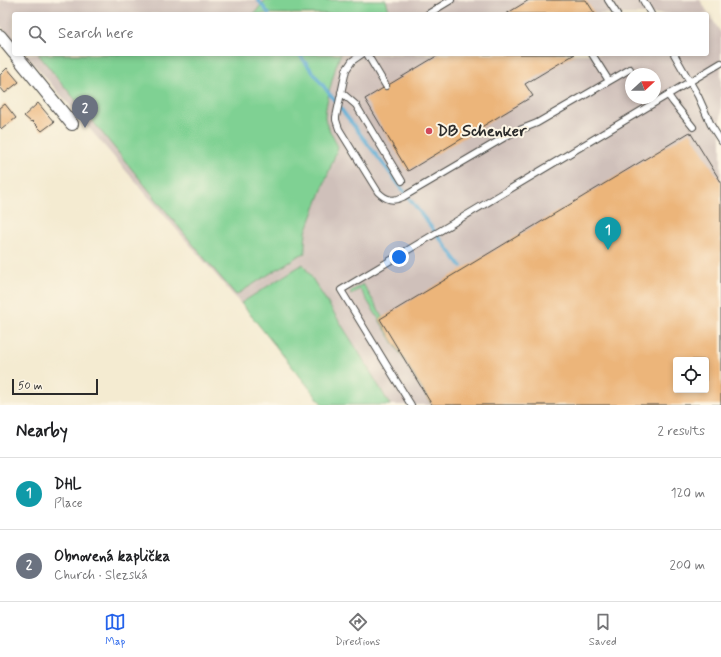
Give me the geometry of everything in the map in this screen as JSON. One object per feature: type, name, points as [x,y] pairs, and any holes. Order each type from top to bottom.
[{"type":"street","points":[[0,36],[12,51]]},
{"type":"street","points":[[16,56],[72,124]]},
{"type":"lane","points":[[431,12],[451,0]]},
{"type":"lane","points":[[608,0],[615,12]]},
{"type":"lane","points":[[643,0],[650,12]]},
{"type":"lane","points":[[360,56],[349,65],[346,70],[336,117],[337,125],[378,192],[383,197],[390,200],[397,200],[512,133],[538,123],[625,72]]},
{"type":"lane","points":[[368,56],[386,86]]},
{"type":"lane","points":[[593,56],[609,81]]},
{"type":"lane","points":[[675,56],[698,96],[711,125],[721,142]]},
{"type":"lane","points":[[411,405],[341,290],[721,63]]},
{"type":"lane","points":[[341,92],[356,105],[402,180]]},
{"type":"lane","points":[[668,94],[693,126]]},
{"type":"shaded area","points":[[0,0],[700,0],[708,12],[12,12],[12,40],[0,25]]},
{"type":"shaded area","points":[[709,14],[721,33],[721,405],[324,405],[321,397],[27,56],[709,56]]},
{"type":"green space","points":[[265,0],[386,0],[389,12],[256,12]]},
{"type":"green space","points":[[40,56],[340,56],[336,66],[325,113],[326,122],[338,147],[306,232],[305,253],[236,295]]},
{"type":"green space","points":[[303,264],[390,405],[323,405],[241,303]]},
{"type":"green space","points":[[363,284],[383,317],[380,319],[432,405],[360,289],[350,295],[351,291]]},
{"type":"building","points":[[529,0],[586,0],[594,12],[509,12]]},
{"type":"building","name":"DB Schenker","points":[[437,56],[572,56],[525,84],[533,96],[408,171],[365,99]]},
{"type":"building","points":[[7,68],[19,82],[5,93],[0,87],[0,75]]},
{"type":"building","points":[[38,103],[54,122],[42,131],[32,121],[31,122],[24,116]]},
{"type":"building","points":[[5,104],[16,118],[2,129],[0,127],[0,108]]},
{"type":"building","points":[[690,132],[721,182],[721,405],[432,405],[380,319]]},
{"type":"waterway","points":[[258,0],[267,12]]},
{"type":"waterway","points":[[301,56],[461,266]]},
{"type":"place","name":"Obnovená kaplička","points":[[85,128]]},
{"type":"place","name":"DB Schenker","points":[[429,131]]},
{"type":"place","name":"DHL","points":[[608,250]]}]
